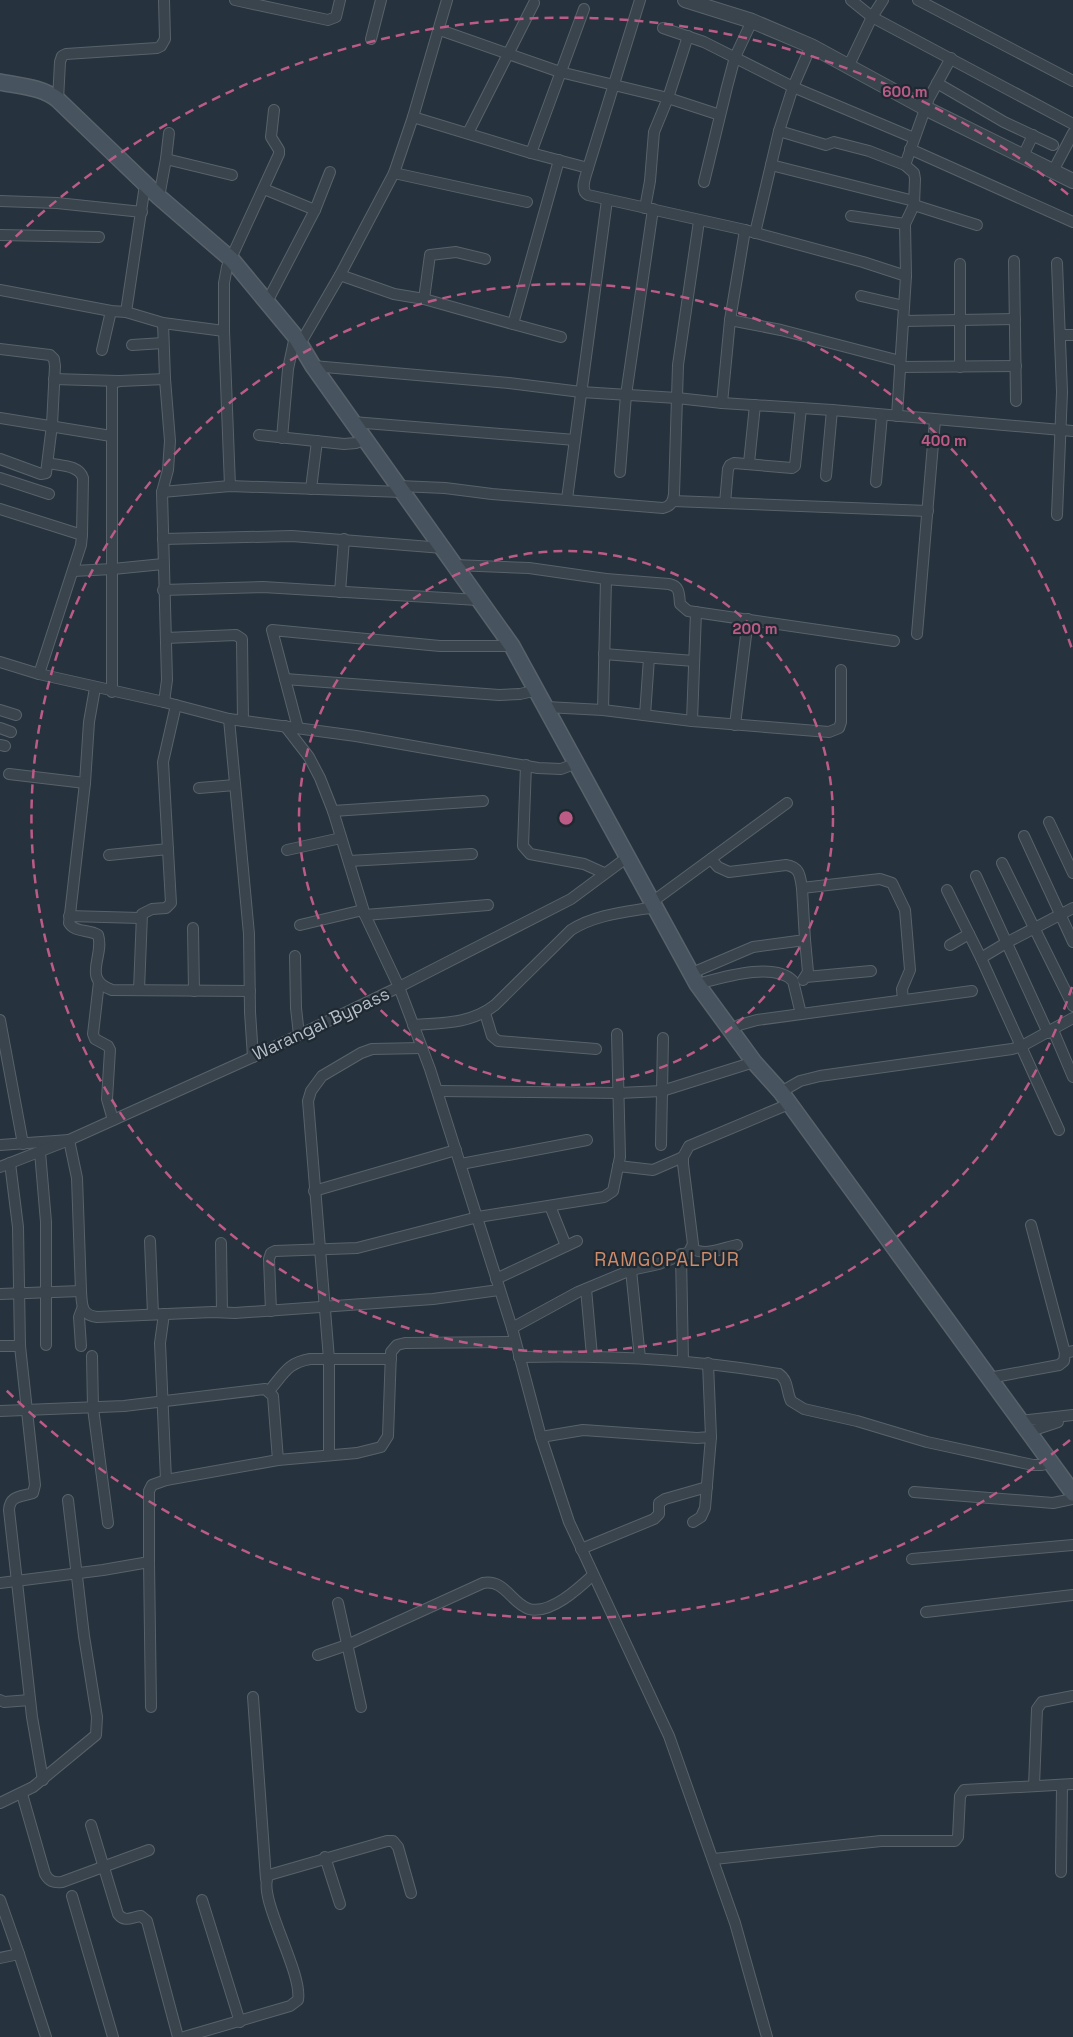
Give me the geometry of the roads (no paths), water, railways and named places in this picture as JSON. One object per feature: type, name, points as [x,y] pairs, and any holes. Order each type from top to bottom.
[{"type":"main road","points":[[0,82],[40,90],[51,94],[58,100],[145,185],[232,260],[298,340],[313,366],[512,646],[538,690],[695,978],[731,1031],[754,1062],[785,1098],[1072,1492]]},
{"type":"street","points":[[58,100],[62,56],[66,54],[157,48],[161,46],[165,39],[164,0]]},
{"type":"street","points":[[235,0],[328,20],[336,17],[340,0]]},
{"type":"street","points":[[371,39],[380,0]]},
{"type":"street","points":[[282,438],[288,369],[298,340],[340,275],[394,173],[440,30],[447,0]]},
{"type":"street","points":[[640,0],[615,86],[588,168],[583,189],[584,193],[607,200],[756,233],[863,262],[906,276]]},
{"type":"street","points":[[685,0],[752,21],[811,46],[925,108],[1073,180]]},
{"type":"street","points":[[851,0],[872,17],[1073,124]]},
{"type":"street","points":[[849,65],[872,17],[883,0]]},
{"type":"street","points":[[918,0],[1073,81]]},
{"type":"street","points":[[468,133],[534,3]]},
{"type":"street","points":[[531,153],[584,9]]},
{"type":"street","points":[[704,182],[736,58],[752,21]]},
{"type":"street","points":[[663,28],[688,36],[792,87],[914,138]]},
{"type":"street","points":[[440,30],[560,72],[668,98],[720,115]]},
{"type":"street","points":[[620,472],[626,395],[649,209],[654,132],[668,98],[688,36]]},
{"type":"street","points":[[756,233],[779,131],[792,87],[811,46]]},
{"type":"street","points":[[905,165],[925,108],[951,58]]},
{"type":"street","points":[[937,83],[1004,122],[1053,146]]},
{"type":"street","points":[[230,486],[224,283],[227,267],[232,260],[279,154],[279,150],[271,137],[274,110]]},
{"type":"street","points":[[413,117],[531,153],[588,168]]},
{"type":"street","points":[[779,131],[826,145],[834,142],[869,151],[905,165],[914,173],[914,203],[905,224],[906,276],[897,416]]},
{"type":"street","points":[[159,197],[169,133]]},
{"type":"street","points":[[1053,171],[1073,133]]},
{"type":"street","points":[[1023,156],[1033,135]]},
{"type":"street","points":[[910,149],[1073,222]]},
{"type":"street","points":[[166,159],[232,175]]},
{"type":"street","points":[[513,324],[558,160]]},
{"type":"street","points":[[771,166],[914,203],[977,225]]},
{"type":"street","points":[[267,302],[315,210],[330,172]]},
{"type":"street","points":[[394,173],[526,202]]},
{"type":"street","points":[[126,312],[145,185]]},
{"type":"street","points":[[264,189],[315,210]]},
{"type":"street","points":[[567,499],[607,200]]},
{"type":"street","points":[[0,201],[57,203],[142,212]]},
{"type":"street","points":[[851,216],[905,224]]},
{"type":"street","points":[[162,492],[230,486],[311,489],[445,488],[492,494],[669,507],[673,501],[680,350],[699,220]]},
{"type":"street","points":[[722,404],[730,320],[744,230]]},
{"type":"street","points":[[0,235],[98,237]]},
{"type":"street","points":[[424,299],[430,254],[456,252],[486,259]]},
{"type":"street","points":[[1014,261],[1016,401]]},
{"type":"street","points":[[1056,515],[1061,431],[1061,335],[1057,263]]},
{"type":"street","points":[[960,264],[960,367]]},
{"type":"street","points":[[340,275],[386,291],[424,299],[560,337]]},
{"type":"street","points":[[0,290],[111,311],[126,312],[163,323],[224,331]]},
{"type":"street","points":[[861,296],[904,306]]},
{"type":"street","points":[[102,350],[111,311]]},
{"type":"street","points":[[730,320],[781,330],[900,364],[960,367],[1016,366]]},
{"type":"street","points":[[903,321],[1015,320]]},
{"type":"street","points":[[163,323],[164,379],[170,454],[162,492],[163,590],[167,680],[164,702]]},
{"type":"street","points":[[1061,335],[1073,335]]},
{"type":"street","points":[[132,345],[163,343]]},
{"type":"street","points":[[0,349],[50,355],[54,359],[52,425],[47,470],[44,475],[0,459]]},
{"type":"street","points":[[313,366],[499,382],[581,392],[677,398],[722,404],[755,404],[832,410],[1073,431]]},
{"type":"street","points":[[54,378],[120,382]]},
{"type":"street","points":[[112,692],[112,385],[115,382],[164,379]]},
{"type":"street","points":[[749,463],[755,404]]},
{"type":"street","points":[[725,503],[730,465],[738,462],[792,468],[795,466],[801,408]]},
{"type":"street","points":[[826,476],[832,410]]},
{"type":"street","points":[[876,482],[882,415]]},
{"type":"street","points":[[0,418],[111,436]]},
{"type":"street","points":[[917,634],[935,420]]},
{"type":"street","points":[[353,422],[575,440]]},
{"type":"street","points":[[259,435],[344,444],[356,443],[365,439]]},
{"type":"street","points":[[311,489],[317,441]]},
{"type":"street","points":[[39,674],[73,571],[82,535],[82,474],[75,468],[48,463]]},
{"type":"street","points":[[0,478],[49,494]]},
{"type":"street","points":[[673,501],[928,511]]},
{"type":"street","points":[[0,509],[82,535]]},
{"type":"street","points":[[163,539],[292,536],[442,548]]},
{"type":"street","points":[[340,592],[344,539]]},
{"type":"street","points":[[73,571],[113,570],[163,564]]},
{"type":"street","points":[[454,565],[529,568],[606,579],[675,585],[678,588],[680,604],[683,608],[696,612],[894,641]]},
{"type":"street","points":[[603,710],[606,579]]},
{"type":"street","points":[[163,590],[263,587],[478,600]]},
{"type":"street","points":[[692,721],[696,612]]},
{"type":"street","points":[[735,725],[748,619]]},
{"type":"street","points":[[298,728],[272,630],[440,646],[512,646]]},
{"type":"street","points":[[166,638],[236,636],[242,639],[243,721]]},
{"type":"street","points":[[604,654],[694,661]]},
{"type":"street","points":[[644,715],[649,658]]},
{"type":"street","points":[[0,662],[95,688],[164,702],[229,719],[434,748],[526,766],[561,769],[577,763]]},
{"type":"street","points":[[546,707],[603,710],[735,725],[834,731],[839,728],[841,722],[842,670]]},
{"type":"street","points":[[285,679],[499,695],[538,690]]},
{"type":"street","points":[[95,688],[89,722],[85,783],[69,923],[71,927],[98,935],[100,940],[96,969],[99,982],[93,1034],[95,1039],[108,1046],[110,1050],[107,1099],[113,1120]]},
{"type":"street","points":[[139,990],[140,918],[145,911],[166,908],[171,903],[163,762],[176,705]]},
{"type":"street","points":[[0,710],[16,715]]},
{"type":"street","points":[[229,719],[249,934],[253,1057]]},
{"type":"street","points":[[285,726],[309,757],[320,778],[333,811],[364,912],[399,988],[438,1091],[512,1328],[540,1436],[569,1522],[669,1736],[735,1923],[767,2037]]},
{"type":"street","points":[[0,728],[11,732]]},
{"type":"street","points":[[526,766],[523,846],[526,852],[584,864],[604,873]]},
{"type":"street","points":[[9,774],[85,783]]},
{"type":"street","points":[[199,788],[235,785]]},
{"type":"street","points":[[333,811],[483,801]]},
{"type":"street","points":[[413,1025],[467,1020],[485,1013],[571,930],[593,918],[654,905],[711,859],[787,803]]},
{"type":"street","points":[[1049,822],[1073,873]]},
{"type":"street","points":[[1024,836],[1073,942]]},
{"type":"street","points":[[287,850],[341,838]]},
{"type":"street","points":[[109,855],[168,849]]},
{"type":"street","points":[[349,861],[472,854]]},
{"type":"street","name":"Warangal Bypass","points":[[5,1165],[69,1140],[253,1057],[399,988],[571,899],[629,856]]},
{"type":"street","points":[[711,859],[718,868],[729,872],[786,865],[792,866],[800,873],[808,972],[806,977],[794,987]]},
{"type":"street","points":[[1002,863],[1073,1006]]},
{"type":"street","points":[[976,876],[1006,943],[1073,1077]]},
{"type":"street","points":[[802,888],[880,880],[892,883],[905,910],[910,970],[902,986],[903,1000]]},
{"type":"street","points":[[947,890],[981,958],[1059,1130]]},
{"type":"street","points":[[300,925],[364,912],[488,905]]},
{"type":"street","points":[[981,958],[1033,928],[1073,908]]},
{"type":"street","points":[[69,916],[140,918]]},
{"type":"street","points":[[193,928],[194,991]]},
{"type":"street","points":[[950,945],[969,934]]},
{"type":"street","points":[[695,978],[753,946],[805,940]]},
{"type":"street","points":[[295,956],[296,1008],[299,1035]]},
{"type":"street","points":[[695,978],[752,971],[782,974],[793,981],[801,1014]]},
{"type":"street","points":[[806,977],[871,971]]},
{"type":"street","points":[[99,982],[103,987],[112,990],[250,991]]},
{"type":"street","points":[[731,1031],[748,1022],[972,991]]},
{"type":"street","points":[[485,1013],[492,1036],[498,1041],[596,1049]]},
{"type":"street","points":[[512,1328],[578,1292],[631,1270],[659,1264],[689,1252],[692,1248],[683,1157],[689,1146],[785,1098],[800,1081],[820,1076],[1012,1050],[1050,1032],[1073,1018]]},
{"type":"street","points":[[0,1020],[22,1144]]},
{"type":"street","points":[[271,1311],[269,1260],[271,1253],[282,1250],[347,1249],[368,1246],[478,1217],[550,1206],[610,1194],[613,1191],[618,1166],[618,1034]]},
{"type":"street","points":[[661,1145],[663,1038]]},
{"type":"street","points":[[330,1455],[329,1359],[308,1101],[316,1082],[329,1072],[366,1051],[372,1049],[422,1048]]},
{"type":"street","points":[[438,1091],[619,1093],[662,1091],[754,1062]]},
{"type":"street","points":[[0,1145],[69,1140],[77,1178],[82,1309],[78,1317],[81,1346]]},
{"type":"street","points":[[461,1164],[587,1140]]},
{"type":"street","points":[[314,1191],[456,1150]]},
{"type":"street","points":[[40,1152],[46,1222],[46,1345]]},
{"type":"street","points":[[618,1166],[653,1170],[683,1157]]},
{"type":"street","points":[[5,1165],[18,1227],[20,1346],[35,1490],[33,1494],[13,1498],[9,1505],[30,1700],[43,1780]]},
{"type":"street","points":[[550,1206],[566,1246]]},
{"type":"street","points":[[989,1378],[1059,1365],[1069,1352],[1031,1225]]},
{"type":"street","points":[[150,1241],[153,1314]]},
{"type":"street","points":[[496,1279],[576,1242]]},
{"type":"street","points":[[221,1244],[222,1312]]},
{"type":"street","points":[[692,1248],[696,1251],[705,1252],[738,1245]]},
{"type":"street","points":[[681,1254],[684,1361]]},
{"type":"street","points":[[631,1270],[640,1358]]},
{"type":"street","points":[[586,1289],[592,1356]]},
{"type":"street","points":[[82,1309],[97,1317],[235,1313],[433,1299],[499,1290]]},
{"type":"street","points":[[0,1294],[81,1291]]},
{"type":"street","points":[[164,1314],[160,1343],[166,1480]]},
{"type":"street","points":[[151,1707],[149,1491],[152,1485],[166,1480],[278,1460],[368,1452],[381,1447],[388,1436],[390,1421],[390,1359],[393,1348],[405,1343],[515,1342]]},
{"type":"street","points":[[0,1346],[20,1346]]},
{"type":"street","points":[[92,1356],[93,1408],[108,1522]]},
{"type":"street","points":[[518,1357],[592,1356],[640,1358],[708,1363],[779,1374],[784,1377],[787,1383],[789,1396],[792,1401],[804,1409],[857,1421],[978,1455],[1033,1465],[1042,1465],[1050,1462]]},
{"type":"street","points":[[269,1391],[291,1365],[310,1359],[390,1359]]},
{"type":"street","points":[[694,1522],[704,1514],[707,1487],[711,1437],[708,1363]]},
{"type":"street","points":[[0,1411],[124,1406],[257,1389],[269,1391],[273,1396],[278,1460]]},
{"type":"street","points":[[1024,1426],[1073,1415]]},
{"type":"street","points":[[1024,1426],[1058,1422]]},
{"type":"street","points":[[540,1436],[583,1430],[697,1438],[711,1437]]},
{"type":"street","points":[[581,1549],[654,1520],[659,1514],[660,1503],[665,1499],[707,1487]]},
{"type":"street","points":[[914,1492],[1053,1503],[1072,1492]]},
{"type":"street","points":[[0,1803],[22,1794],[43,1780],[90,1742],[96,1735],[98,1727],[76,1572],[68,1500]]},
{"type":"street","points":[[912,1558],[1073,1545]]},
{"type":"street","points":[[0,1583],[149,1562]]},
{"type":"street","points":[[318,1655],[347,1645],[483,1583],[491,1581],[497,1583],[529,1609],[540,1609],[570,1596],[593,1575]]},
{"type":"street","points":[[926,1612],[1073,1595]]},
{"type":"street","points":[[338,1602],[362,1707]]},
{"type":"street","points":[[1034,1786],[1037,1709],[1042,1702],[1073,1696]]},
{"type":"street","points":[[184,2037],[290,2006],[298,2000],[300,1993],[265,1883],[253,1697]]},
{"type":"street","points":[[0,1700],[4,1702],[30,1700]]},
{"type":"street","points":[[714,1859],[860,1843],[955,1841],[958,1837],[960,1796],[964,1790],[1068,1784],[1061,1872]]},
{"type":"street","points":[[22,1794],[45,1874],[48,1879],[54,1882],[62,1882],[149,1850]]},
{"type":"street","points":[[91,1825],[121,1918],[127,1919],[141,1916],[147,1921],[178,2037]]},
{"type":"street","points":[[266,1879],[275,1872],[325,1857],[393,1841],[398,1847],[411,1893]]},
{"type":"street","points":[[325,1857],[340,1904]]},
{"type":"street","points":[[72,1896],[113,2037]]},
{"type":"street","points":[[0,1900],[46,2037]]},
{"type":"street","points":[[202,1900],[240,2022]]},
{"type":"street","points":[[0,1958],[19,1954]]},
{"type":"district","name":"RAMGOPALPUR","points":[[667,1259]]}]
